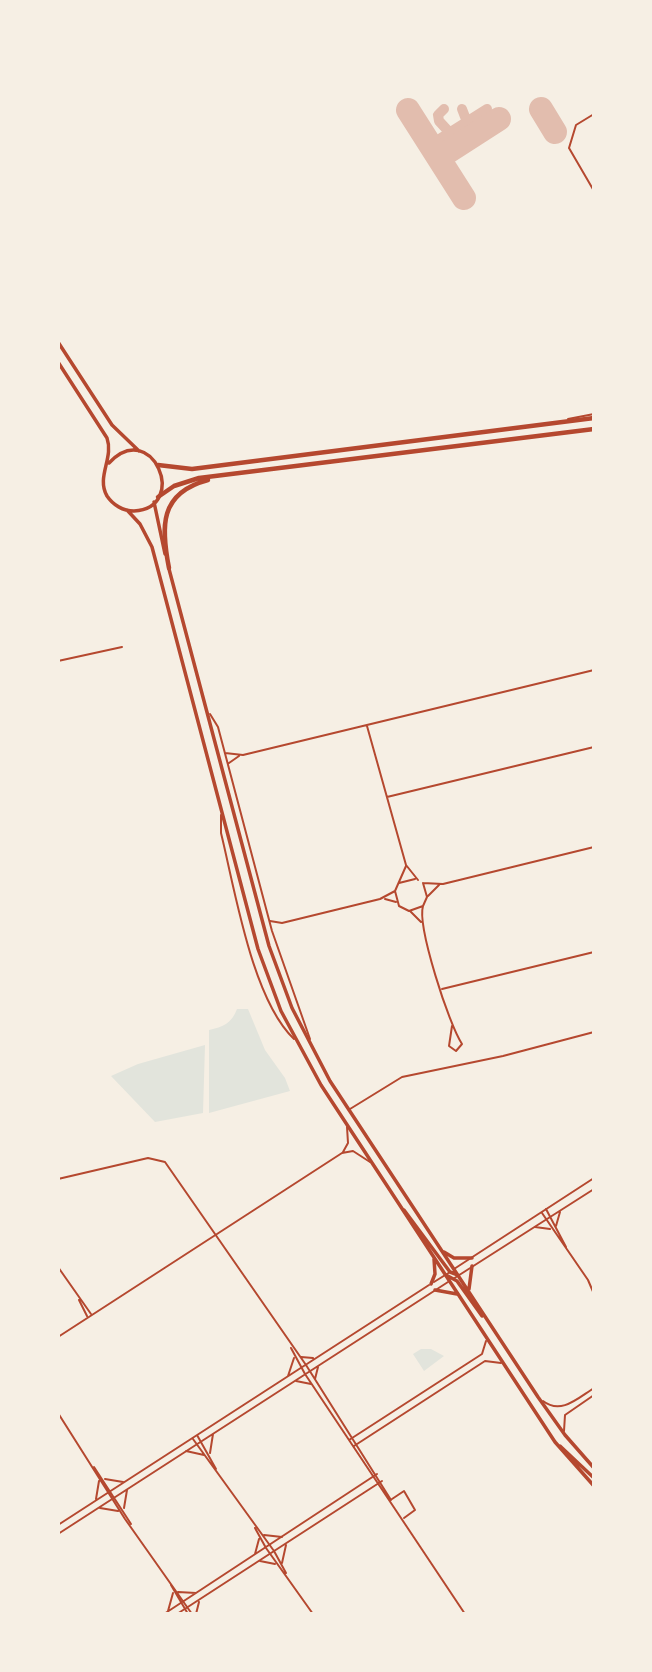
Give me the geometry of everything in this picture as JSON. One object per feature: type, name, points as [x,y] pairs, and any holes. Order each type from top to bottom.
[{"type":"highway","points":[[158,465],[192,469],[562,423],[594,416]]},
{"type":"highway","points":[[158,497],[186,481],[594,429]]},
{"type":"highway","points":[[169,568],[163,529],[170,506],[188,488],[225,476]]},
{"type":"main road","points":[[58,342],[112,425],[158,465],[163,484],[158,497],[144,509],[127,510]]},
{"type":"main road","points":[[58,362],[107,438],[109,463],[103,477],[105,492],[113,504],[127,510],[140,524],[152,547],[265,970],[294,1039],[433,1257],[469,1291],[492,1328]]},
{"type":"main road","points":[[109,463],[126,452],[141,452]]},
{"type":"main road","points":[[154,502],[157,525],[269,946],[292,1008],[311,1047],[349,1110],[441,1249],[450,1272],[449,1281],[555,1442],[594,1486]]},
{"type":"main road","points":[[398,1204],[450,1272],[456,1276],[565,1435],[594,1468]]},
{"type":"main road","points":[[441,1249],[454,1258],[472,1258]]},
{"type":"main road","points":[[431,1284],[435,1268],[433,1257]]},
{"type":"main road","points":[[469,1291],[472,1266]]},
{"type":"main road","points":[[435,1290],[458,1295]]},
{"type":"main road","points":[[555,1442],[594,1478]]},
{"type":"street","points":[[594,114],[576,125],[569,148],[594,191]]},
{"type":"street","points":[[58,661],[122,647]]},
{"type":"street","points":[[225,753],[243,755],[594,670]]},
{"type":"street","points":[[207,711],[218,726],[272,931],[309,1030],[311,1047]]},
{"type":"street","points":[[367,725],[406,865],[418,880]]},
{"type":"street","points":[[387,797],[594,747]]},
{"type":"street","points":[[228,765],[243,755]]},
{"type":"street","points":[[221,810],[220,833],[249,943],[276,1017],[294,1039]]},
{"type":"street","points":[[399,883],[408,878],[423,883],[443,884],[594,847]]},
{"type":"street","points":[[396,902],[395,891],[406,865]]},
{"type":"street","points":[[423,883],[427,897]]},
{"type":"street","points":[[443,884],[427,897],[423,906],[423,926],[452,1026],[462,1044],[456,1051],[449,1046],[452,1026]]},
{"type":"street","points":[[272,931],[282,923],[380,899],[395,891]]},
{"type":"street","points":[[380,899],[396,902],[423,926]]},
{"type":"street","points":[[409,911],[423,906]]},
{"type":"street","points":[[269,920],[282,923]]},
{"type":"street","points":[[441,989],[594,952]]},
{"type":"street","points":[[349,1110],[402,1077],[503,1056],[594,1032]]},
{"type":"street","points":[[58,1337],[214,1233],[342,1153],[348,1143],[347,1126]]},
{"type":"street","points":[[342,1153],[358,1153],[371,1163]]},
{"type":"street","points":[[58,1179],[148,1158],[159,1159],[168,1165],[310,1371],[382,1481],[391,1500]]},
{"type":"street","points":[[58,1525],[594,1178]]},
{"type":"street","points":[[58,1534],[593,1189],[587,1182]]},
{"type":"street","points":[[546,1209],[566,1248]]},
{"type":"street","points":[[556,1227],[561,1210]]},
{"type":"street","points":[[541,1212],[588,1280],[594,1294]]},
{"type":"street","points":[[534,1227],[552,1230]]},
{"type":"street","points":[[58,1267],[92,1315]]},
{"type":"street","points":[[588,1280],[594,1285]]},
{"type":"street","points":[[79,1299],[88,1317]]},
{"type":"street","points":[[349,1440],[482,1354],[486,1343],[485,1336]]},
{"type":"street","points":[[291,1347],[294,1357],[312,1385],[465,1614]]},
{"type":"street","points":[[288,1376],[294,1357]]},
{"type":"street","points":[[300,1357],[318,1357]]},
{"type":"street","points":[[353,1447],[485,1361],[494,1360],[505,1364]]},
{"type":"street","points":[[315,1380],[319,1365]]},
{"type":"street","points":[[293,1381],[312,1385]]},
{"type":"street","points":[[538,1397],[559,1408],[594,1388]]},
{"type":"street","points":[[418,1394],[423,1402]]},
{"type":"street","points":[[565,1435],[565,1415],[594,1395]]},
{"type":"street","points":[[249,1402],[253,1408]]},
{"type":"street","points":[[58,1413],[121,1513],[178,1592],[182,1603]]},
{"type":"street","points":[[211,1457],[213,1434]]},
{"type":"street","points":[[197,1435],[217,1470]]},
{"type":"street","points":[[192,1438],[274,1551],[313,1614]]},
{"type":"street","points":[[185,1451],[194,1451],[205,1456]]},
{"type":"street","points":[[164,1614],[377,1474]]},
{"type":"street","points":[[101,1478],[115,1482],[128,1480]]},
{"type":"street","points":[[96,1501],[101,1478]]},
{"type":"street","points":[[177,1614],[382,1481]]},
{"type":"street","points":[[128,1489],[123,1500],[131,1525]]},
{"type":"street","points":[[391,1500],[404,1491],[415,1510],[403,1518]]},
{"type":"street","points":[[113,1498],[125,1512]]},
{"type":"street","points":[[99,1508],[121,1513]]},
{"type":"street","points":[[255,1527],[259,1538],[286,1573]]},
{"type":"street","points":[[262,1535],[283,1537]]},
{"type":"street","points":[[254,1556],[259,1538]]},
{"type":"street","points":[[282,1564],[282,1553],[288,1543]]},
{"type":"street","points":[[255,1563],[265,1561],[278,1566]]},
{"type":"street","points":[[170,1584],[188,1614]]},
{"type":"street","points":[[168,1612],[173,1592]]},
{"type":"street","points":[[178,1592],[197,1593]]},
{"type":"street","points":[[186,1609],[194,1614],[199,1600]]},
{"type":"shaded area","points":[[237,1009],[248,1009],[265,1050],[285,1078],[290,1091],[209,1113],[209,1030],[226,1024]]},
{"type":"shaded area","points":[[205,1045],[203,1113],[155,1122],[111,1076],[138,1064]]},
{"type":"shaded area","points":[[421,1349],[431,1349],[444,1356],[424,1371],[413,1354]]},
{"type":"taxiway","points":[[444,109],[438,115],[439,121],[450,133]]},
{"type":"taxiway","points":[[462,109],[467,122]]},
{"type":"taxiway","points":[[430,145],[487,109]]},
{"type":"runway","points":[[541,109],[555,132]]},
{"type":"runway","points":[[408,110],[464,198]]},
{"type":"runway","points":[[440,157],[499,119]]}]
